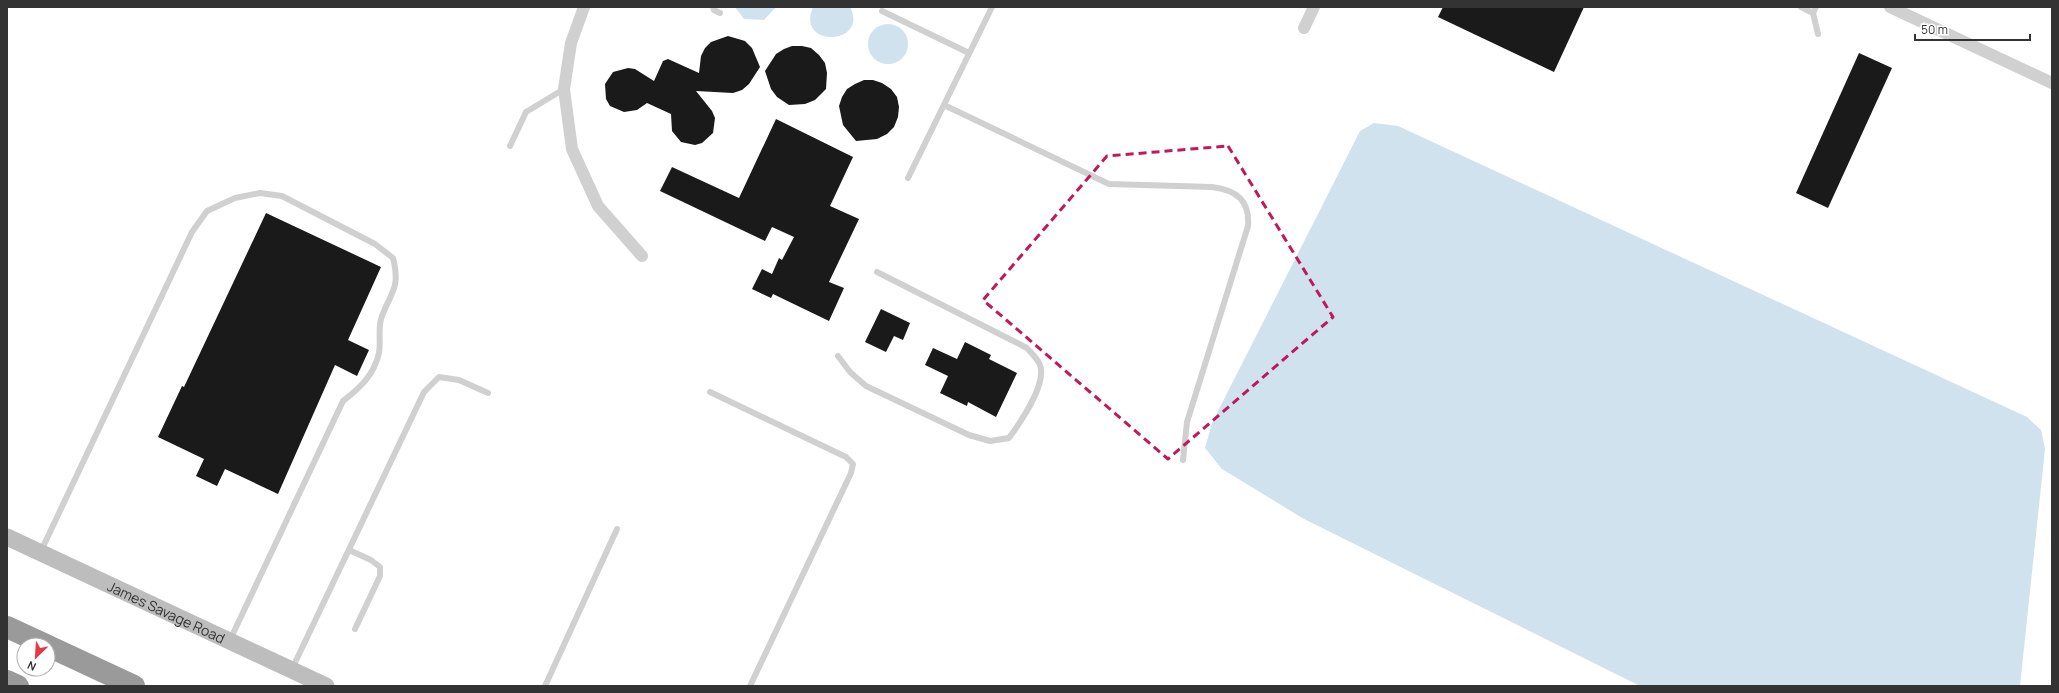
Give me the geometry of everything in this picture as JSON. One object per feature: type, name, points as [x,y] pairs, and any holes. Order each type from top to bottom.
[{"type":"highway","points":[[7,627],[29,637]]},
{"type":"highway","points":[[56,649],[134,686]]},
{"type":"highway","points":[[7,681],[18,686]]},
{"type":"street","points":[[584,7],[570,43],[564,90],[572,149],[598,206],[642,256]]},
{"type":"street","points":[[1304,28],[1314,7]]},
{"type":"street","points":[[1890,7],[2052,83]]},
{"type":"street","name":"James Savage Road","points":[[7,537],[326,686]]},
{"type":"lane","points":[[713,7],[714,10],[720,13]]},
{"type":"lane","points":[[908,178],[992,7]]},
{"type":"lane","points":[[1801,7],[1814,10],[1818,34]]},
{"type":"lane","points":[[882,11],[969,53]]},
{"type":"lane","points":[[510,146],[526,112],[564,90]]},
{"type":"lane","points":[[944,105],[1109,184],[1212,187],[1226,189],[1241,198],[1249,213],[1248,226],[1187,422],[1183,460]]},
{"type":"lane","points":[[40,553],[192,232],[207,211],[234,198],[260,193],[282,196],[375,244],[393,258],[396,270],[395,290],[381,319],[378,337],[379,352],[367,381],[343,401],[230,640]]},
{"type":"lane","points":[[838,356],[850,372],[866,386],[969,434],[990,441],[1009,438],[1022,421],[1040,384],[1040,366],[1027,348],[877,272]]},
{"type":"lane","points":[[292,669],[424,392],[439,377],[459,380],[488,393]]},
{"type":"lane","points":[[710,392],[846,457],[853,464],[851,473],[750,686]]},
{"type":"lane","points":[[544,686],[617,529]]},
{"type":"lane","points":[[349,550],[371,560],[380,566],[380,576],[355,629]]},
{"type":"highlighted area","points":[[1228,146],[1333,317],[1168,459],[983,300],[1107,156]]},
{"type":"water","points":[[735,7],[776,7],[764,20],[744,19]]},
{"type":"water","points":[[813,7],[850,7],[853,20],[850,29],[842,35],[832,37],[822,35],[814,30],[810,21]]},
{"type":"water","points":[[892,24],[899,27],[905,33],[908,44],[907,52],[899,61],[892,64],[884,64],[877,61],[869,52],[868,40],[871,33],[880,25]]},
{"type":"water","points":[[1374,123],[1398,126],[2027,417],[2041,430],[2045,449],[2020,686],[1640,686],[1304,519],[1222,469],[1205,448],[1212,423],[1360,131]]},
{"type":"building","points":[[1443,7],[1584,7],[1554,72],[1438,17]]},
{"type":"building","points":[[728,36],[745,41],[752,48],[760,67],[749,84],[742,90],[733,93],[696,91],[712,111],[715,118],[713,133],[702,143],[695,145],[681,142],[672,131],[671,114],[647,103],[637,110],[624,112],[610,106],[606,99],[605,84],[613,72],[628,68],[635,69],[654,81],[663,61],[668,59],[699,73],[701,56],[705,48],[711,42]]},
{"type":"building","points":[[792,46],[811,48],[825,63],[827,73],[826,89],[815,100],[805,104],[789,105],[777,97],[771,89],[765,71],[776,54]]},
{"type":"building","points":[[1859,53],[1892,68],[1828,208],[1796,193]]},
{"type":"building","points":[[864,80],[873,80],[882,83],[891,89],[897,97],[899,107],[898,117],[894,127],[887,134],[877,139],[856,141],[843,125],[839,106],[847,89]]},
{"type":"building","points":[[776,119],[853,157],[830,206],[859,219],[829,282],[844,288],[829,321],[773,294],[771,298],[752,289],[762,269],[772,274],[779,258],[782,260],[794,237],[772,227],[765,241],[660,191],[672,167],[739,198]]},
{"type":"building","points":[[266,213],[381,267],[348,340],[369,350],[357,376],[335,365],[278,494],[225,469],[217,486],[196,476],[204,459],[158,437],[182,386],[184,387]]},
{"type":"building","points":[[881,309],[910,323],[903,340],[894,336],[886,352],[865,342]]},
{"type":"building","points":[[965,342],[991,355],[989,359],[1017,373],[996,417],[968,402],[967,406],[940,393],[948,376],[925,365],[933,348],[957,359]]}]
